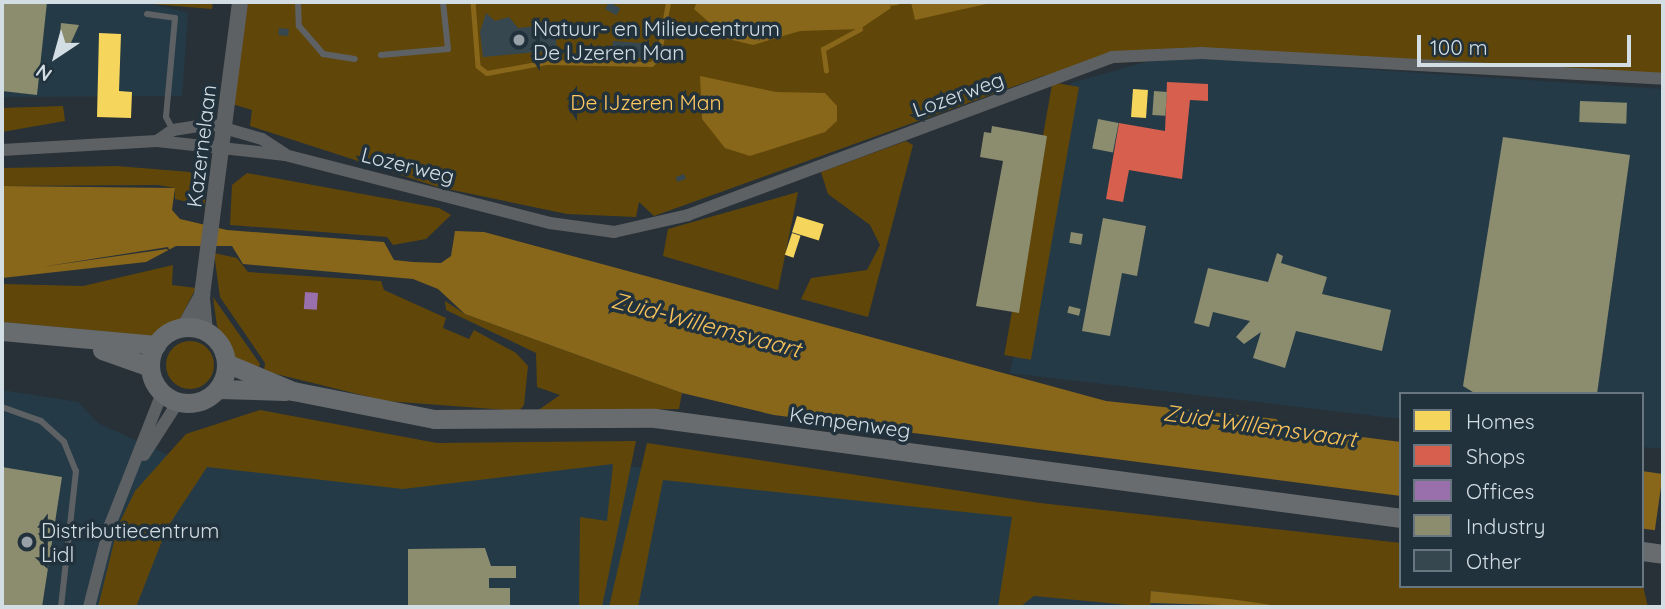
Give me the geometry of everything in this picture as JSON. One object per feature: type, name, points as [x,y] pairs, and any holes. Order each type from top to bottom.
[{"type":"main road","points":[[2,331],[84,343],[156,345],[184,328],[205,332],[226,363],[218,389],[200,401],[170,398],[150,367],[84,343]]},
{"type":"main road","points":[[150,367],[156,345]]},
{"type":"main road","name":"Kempenweg","points":[[226,363],[293,391]]},
{"type":"main road","name":"Kempenweg","points":[[218,389],[293,391],[434,419],[655,418],[1399,518]]},
{"type":"main road","points":[[1644,551],[1663,554]]},
{"type":"street","name":"Kazernelaan","points":[[205,332],[202,295],[240,2]]},
{"type":"street","name":"Lozerweg","points":[[2,150],[157,142],[222,152],[285,155],[551,223],[614,232],[688,215],[1112,57],[1202,53],[1663,79]]},
{"type":"street","name":"Lozerweg","points":[[173,130],[225,129],[262,139],[285,155]]},
{"type":"street","points":[[157,142],[173,130]]},
{"type":"street","name":"Kazernelaan","points":[[184,328],[202,295]]},
{"type":"street","points":[[89,607],[110,525],[170,398]]},
{"type":"lane","points":[[298,2],[299,26],[323,54],[355,59]]},
{"type":"lane","points":[[381,55],[448,49],[443,2]]},
{"type":"lane","points":[[147,14],[175,18],[166,117],[173,130]]},
{"type":"lane","points":[[2,407],[41,421],[64,442],[76,471],[61,607]]},
{"type":"shaded area","points":[[2,2],[145,2],[188,13],[182,96],[2,97]]},
{"type":"shaded area","points":[[1167,56],[1663,89],[1663,449],[1644,447],[1644,392],[1399,392],[1399,419],[1010,373],[1071,83]]},
{"type":"shaded area","points":[[2,390],[78,402],[98,423],[177,459],[612,464],[1014,516],[1201,607],[2,607]]},
{"type":"green space","points":[[128,2],[213,2],[212,9]]},
{"type":"green space","name":"De IJzeren Man","points":[[247,2],[1663,2],[1663,80],[1260,55],[1095,64],[1043,76],[654,216],[639,202],[636,217],[567,214],[438,187],[250,126],[252,110],[232,104]]},
{"type":"green space","points":[[1052,82],[1079,87],[1031,360],[1004,355]]},
{"type":"green space","points":[[63,106],[65,121],[2,132],[2,108]]},
{"type":"green space","points":[[906,141],[913,145],[868,317],[801,299],[811,278],[867,270],[880,245],[870,225],[828,194],[821,172]]},
{"type":"green space","points":[[116,166],[203,173],[206,214],[202,197],[192,203],[175,199],[175,188],[158,185],[2,186],[2,168]]},
{"type":"green space","points":[[247,173],[439,208],[451,215],[426,239],[393,245],[387,237],[230,225],[232,185]]},
{"type":"green space","points":[[798,192],[778,290],[663,256],[668,229]]},
{"type":"green space","points":[[214,253],[237,258],[248,272],[381,281],[384,290],[446,318],[443,328],[469,339],[474,330],[516,353],[528,366],[524,405],[519,411],[386,401],[264,371],[265,363],[220,297]]},
{"type":"green space","points":[[173,265],[172,285],[196,288],[180,319],[153,336],[2,322],[2,284],[83,286]]},
{"type":"green space","points":[[213,297],[260,364],[258,370],[235,357],[217,326]]},
{"type":"green space","points":[[445,301],[465,314],[682,393],[679,409],[537,411],[560,395],[537,387],[536,353],[446,310]]},
{"type":"green space","points":[[190,341],[207,348],[214,365],[207,382],[190,389],[173,382],[166,365],[173,348]]},
{"type":"green space","points":[[260,410],[437,443],[636,441],[602,607],[579,607],[580,517],[607,521],[613,464],[403,489],[207,467],[167,528],[136,607],[98,607],[118,526],[135,491],[186,434]]},
{"type":"green space","points":[[647,443],[1040,503],[1399,543],[1399,588],[1643,588],[1648,607],[1286,607],[1152,591],[1150,607],[1034,596],[1020,607],[998,607],[1012,517],[663,480],[638,607],[609,607]]},
{"type":"water","points":[[697,2],[888,2],[891,8],[860,29],[800,31],[753,45],[728,39],[694,9]]},
{"type":"water","points":[[911,2],[995,2],[915,20]]},
{"type":"water","points":[[700,76],[776,92],[825,93],[837,106],[837,121],[825,132],[750,156],[725,148],[702,119]]},
{"type":"water","name":"Zuid-Willemsvaart","points":[[2,186],[175,188],[172,210],[180,219],[227,230],[384,242],[394,260],[413,262],[441,263],[451,256],[455,231],[484,232],[1106,401],[1276,419],[1284,427],[1399,442],[1399,496],[774,415],[682,393],[465,314],[438,289],[413,279],[243,264],[232,246],[176,246],[146,262],[2,278]]},
{"type":"water","points":[[1644,471],[1663,474],[1655,530],[1644,529]]},
{"type":"water","points":[[1151,591],[1230,599],[1286,607],[1150,603]]},
{"type":"pier","points":[[168,247],[171,254],[167,249],[41,267]]},
{"type":"building: Homes","points":[[99,33],[121,34],[119,91],[132,92],[131,118],[97,117]]},
{"type":"building: Homes","points":[[1133,89],[1148,90],[1146,118],[1131,117]]},
{"type":"building: Homes","points":[[797,216],[824,224],[819,240],[792,232]]},
{"type":"building: Homes","points":[[792,233],[801,236],[793,258],[785,255]]},
{"type":"building: Shops","points":[[1167,82],[1208,84],[1208,101],[1190,100],[1182,179],[1129,170],[1123,202],[1106,199],[1119,123],[1165,131]]},
{"type":"building: Offices","points":[[305,292],[318,293],[317,310],[304,309]]},
{"type":"building: Industry","points":[[2,2],[47,2],[37,95],[2,91]]},
{"type":"building: Industry","points":[[61,23],[79,25],[69,47],[59,46]]},
{"type":"building: Industry","points":[[1154,91],[1167,92],[1165,116],[1152,115]]},
{"type":"building: Industry","points":[[1580,101],[1627,103],[1626,124],[1579,122]]},
{"type":"building: Industry","points":[[1098,119],[1119,123],[1113,152],[1092,148]]},
{"type":"building: Industry","points":[[992,126],[1047,136],[1019,313],[976,306],[1003,161],[980,157],[984,132],[991,133]]},
{"type":"building: Industry","points":[[1503,137],[1630,155],[1597,392],[1473,392],[1463,386]]},
{"type":"building: Industry","points":[[1103,218],[1146,226],[1137,276],[1122,273],[1110,336],[1082,331]]},
{"type":"building: Industry","points":[[1071,232],[1083,234],[1081,245],[1069,243]]},
{"type":"building: Industry","points":[[1277,253],[1283,256],[1281,263],[1327,277],[1322,294],[1391,310],[1382,351],[1296,331],[1285,368],[1253,358],[1261,332],[1244,344],[1236,337],[1250,321],[1213,312],[1209,327],[1194,323],[1208,268],[1268,282]]},
{"type":"building: Industry","points":[[1069,306],[1081,309],[1079,316],[1067,313]]},
{"type":"building: Industry","name":"Distributiecentrum Lidl","points":[[2,467],[62,477],[42,607],[2,607]]},
{"type":"building: Industry","points":[[485,548],[491,566],[516,566],[516,578],[489,578],[489,588],[510,588],[510,607],[408,607],[408,549]]},
{"type":"building: Other","points":[[609,2],[620,8],[616,15],[605,9]]},
{"type":"building: Other","name":"Natuur- en Milieucentrum De IJzeren Man","points":[[486,13],[495,21],[509,17],[518,28],[547,25],[555,30],[557,50],[483,57],[480,32]]},
{"type":"building: Other","points":[[279,28],[289,29],[288,36],[278,35]]},
{"type":"building: Other","points":[[613,41],[645,43],[644,58],[612,56]]},
{"type":"building: Other","points":[[684,174],[686,179],[678,182],[676,177]]},
{"type":"waterway","points":[[473,2],[478,66],[487,73],[547,62],[651,64],[658,59],[668,2]]},
{"type":"waterway","points":[[888,3],[896,2]]},
{"type":"waterway","points":[[826,71],[823,49],[860,29]]},
{"type":"place","name":"Natuur- en Milieucentrum De IJzeren Man","points":[[519,40]]},
{"type":"place","name":"Distributiecentrum Lidl","points":[[27,542]]}]
